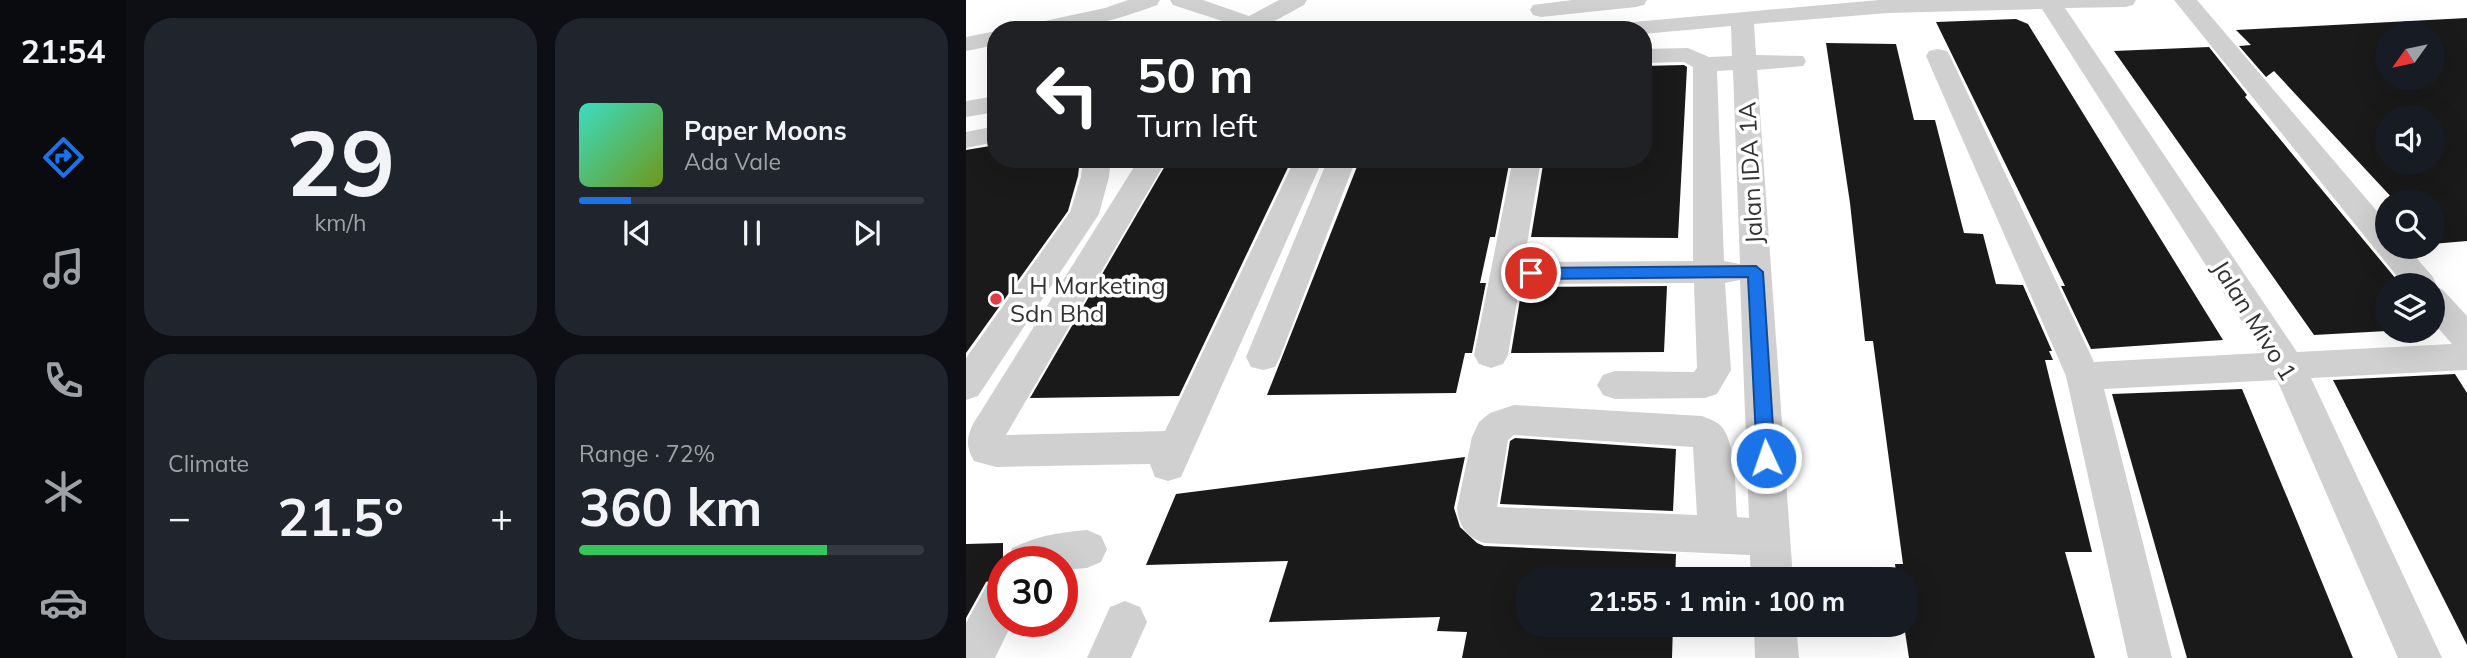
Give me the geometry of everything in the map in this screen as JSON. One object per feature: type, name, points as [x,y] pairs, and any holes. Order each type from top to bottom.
[{"type":"street","points":[[1077,21],[1111,14],[1149,0]]},
{"type":"street","points":[[1181,0],[1237,21]]},
{"type":"street","points":[[1250,21],[1259,20],[1296,0]]},
{"type":"street","points":[[1542,13],[1636,0]]},
{"type":"street","points":[[1652,26],[1888,6],[2126,0]]},
{"type":"street","points":[[2185,0],[2375,229]]},
{"type":"street","name":"Jalan Mivo 1","points":[[2049,2],[2288,366],[2420,658]]},
{"type":"street","name":"Jalan IDA 1A","points":[[1742,18],[1771,567]]},
{"type":"street","points":[[966,44],[987,39]]},
{"type":"street","points":[[1652,56],[1688,55],[1706,64],[1794,61]]},
{"type":"street","points":[[1938,57],[2083,376],[2150,658]]},
{"type":"street","points":[[1615,385],[1695,386],[1704,384],[1711,378],[1714,370],[1709,271],[1706,64]]},
{"type":"street","points":[[966,109],[987,106]]},
{"type":"street","points":[[966,140],[987,136]]},
{"type":"street","points":[[1708,156],[1749,153]]},
{"type":"street","points":[[966,386],[1084,214],[1096,168]]},
{"type":"street","points":[[1148,168],[986,435],[983,444],[987,450],[1172,456],[1305,168]]},
{"type":"street","points":[[1263,357],[1338,168]]},
{"type":"street","points":[[1491,355],[1525,168]]},
{"type":"street","points":[[2400,259],[2412,273]]},
{"type":"street","points":[[1506,273],[1756,272]]},
{"type":"street","points":[[2445,313],[2467,339]]},
{"type":"street","points":[[2083,376],[2467,357]]},
{"type":"street","points":[[1718,535],[1712,446],[1709,438],[1702,432],[1514,420],[1503,422],[1494,428],[1477,508],[1478,517],[1485,525],[1718,535],[1770,537]]},
{"type":"street","points":[[1078,550],[1087,549]]},
{"type":"street","points":[[971,658],[987,628]]},
{"type":"street","points":[[1775,637],[1776,658]]},
{"type":"building","points":[[2467,18],[2467,241],[2445,243],[2445,189],[2384,189],[2274,71],[2266,77],[2239,46],[2251,45],[2236,30],[2375,23],[2375,91],[2445,91],[2445,21],[2409,21]]},
{"type":"building","points":[[2016,19],[2028,24],[2223,340],[2091,349],[2061,286],[2065,286],[1936,22]]},
{"type":"building","points":[[1826,43],[1896,44],[1914,120],[1935,120],[1964,233],[1983,234],[1996,284],[2023,285],[2052,351],[2049,351],[2053,360],[2045,360],[2092,552],[2065,552],[2095,658],[1909,658],[1906,637],[1918,637],[1918,567],[1895,567],[1895,564],[1903,564],[1873,341],[1865,341],[1850,203]]},
{"type":"building","points":[[2209,47],[2247,95],[2245,97],[2375,254],[2375,259],[2379,259],[2391,273],[2375,273],[2375,332],[2314,335],[2114,51]]},
{"type":"building","points":[[1652,66],[1687,67],[1678,238],[1531,237],[1542,168],[1652,168]]},
{"type":"building","name":"L H Marketing Sdn Bhd","points":[[987,146],[987,168],[1079,168],[1068,211],[966,353],[966,150]]},
{"type":"building","points":[[1164,168],[1288,168],[1179,396],[1030,398]]},
{"type":"building","points":[[1356,168],[1508,168],[1495,237],[1490,237],[1480,283],[1486,283],[1472,353],[1465,353],[1456,393],[1267,395]]},
{"type":"building","points":[[1667,286],[1664,352],[1511,353],[1522,287]]},
{"type":"building","points":[[2455,374],[2467,393],[2467,645],[2333,380]]},
{"type":"building","points":[[2242,389],[2353,658],[2187,658],[2112,394]]},
{"type":"building","points":[[1515,438],[1676,449],[1673,511],[1500,504],[1510,441]]},
{"type":"building","points":[[1465,457],[1454,508],[1460,527],[1477,543],[1484,546],[1676,554],[1675,567],[1516,567],[1516,637],[1673,637],[1672,658],[1462,658],[1467,632],[1437,631],[1440,617],[1269,622],[1288,561],[1146,565],[1176,494]]},
{"type":"building","points":[[1003,543],[1003,546],[987,546],[987,582],[966,618],[966,544]]},
{"type":"place","name":"L H Marketing Sdn Bhd","points":[[996,299]]},
{"type":"route","points":[[1531,273],[1756,272],[1766,458]]}]
